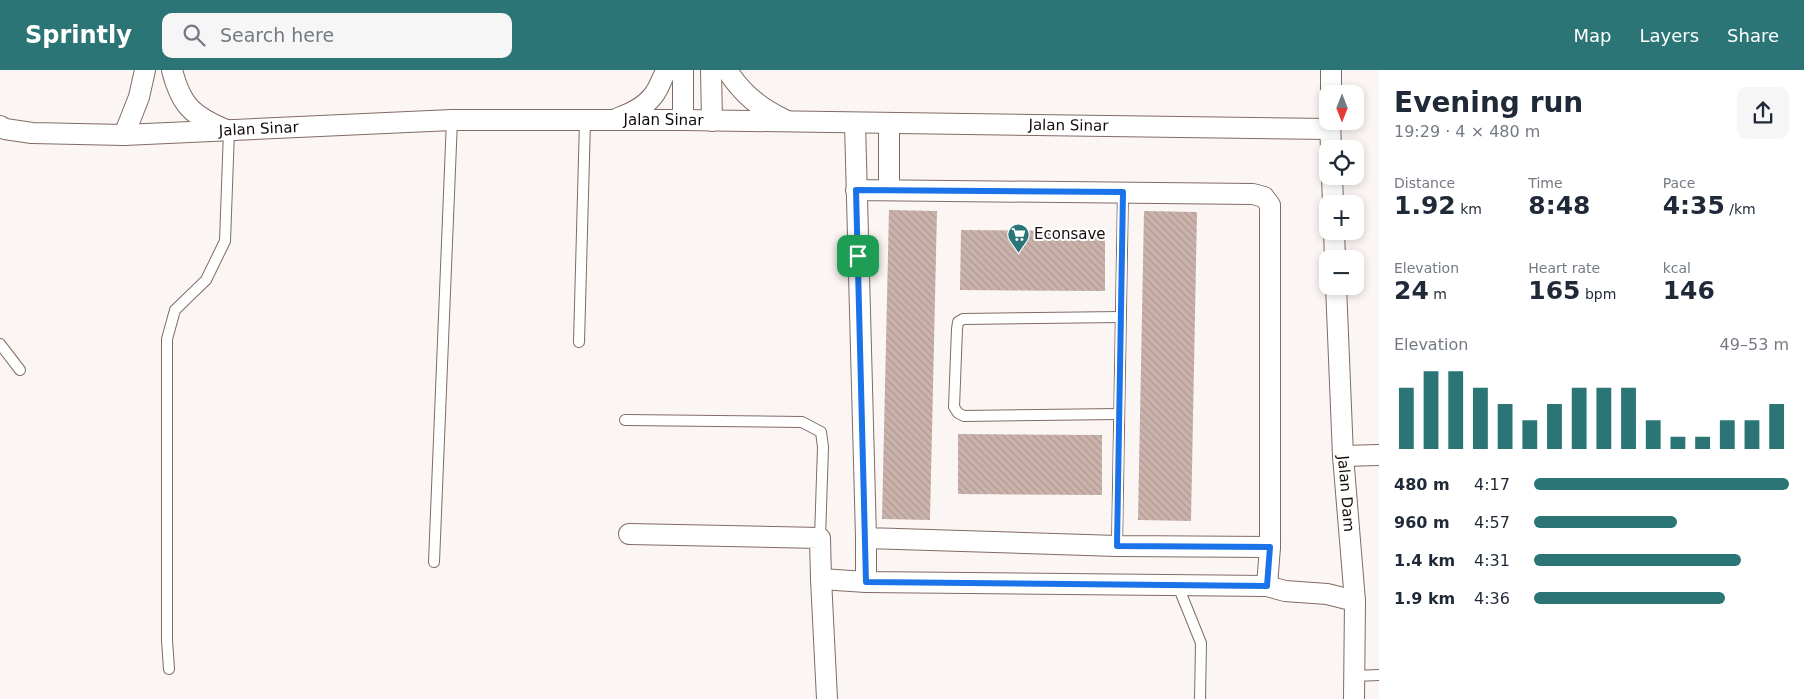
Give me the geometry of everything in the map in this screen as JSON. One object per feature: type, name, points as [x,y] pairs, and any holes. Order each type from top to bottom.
[{"type":"street","points":[[124,135],[139,97],[145,70]]},
{"type":"street","points":[[172,70],[180,96],[193,112],[204,120],[229,131]]},
{"type":"street","points":[[609,121],[635,112],[647,102],[658,89],[667,70]]},
{"type":"street","points":[[683,70],[683,120]]},
{"type":"street","points":[[711,70],[712,121]]},
{"type":"street","points":[[727,70],[748,98],[764,110],[787,121]]},
{"type":"street","points":[[1331,70],[1331,85]]},
{"type":"street","name":"Jalan Sinar","points":[[0,126],[5,129],[32,133],[124,135],[452,120],[787,121],[856,124],[1319,125]]},
{"type":"street","points":[[856,124],[866,582]]},
{"type":"street","points":[[889,124],[889,190]]},
{"type":"street","points":[[856,190],[1253,194],[1264,197],[1270,205],[1270,547],[1267,586]]},
{"type":"street","name":"Jalan Dam","points":[[1336,295],[1343,456],[1355,601],[1354,699]]},
{"type":"street","points":[[1343,456],[1379,455]]},
{"type":"street","points":[[629,534],[820,538],[827,699]]},
{"type":"street","points":[[866,538],[1117,546],[1270,547]]},
{"type":"street","points":[[821,579],[866,582],[1267,586],[1285,591],[1326,594],[1355,601]]},
{"type":"lane","points":[[434,562],[452,120]]},
{"type":"lane","points":[[579,342],[585,121]]},
{"type":"lane","points":[[169,669],[167,640],[167,339],[175,310],[206,280],[225,241],[229,131]]},
{"type":"lane","points":[[1117,546],[1123,192]]},
{"type":"lane","points":[[1120,414],[964,416],[958,413],[954,407],[957,329],[958,322],[963,319],[1121,317]]},
{"type":"lane","points":[[0,344],[20,370]]},
{"type":"lane","points":[[625,420],[802,422],[821,432],[823,448],[820,538]]},
{"type":"lane","points":[[1178,586],[1200,643],[1200,699]]},
{"type":"lane","points":[[1354,676],[1379,675]]},
{"type":"building","points":[[889,210],[937,211],[930,520],[882,519]]},
{"type":"building","points":[[1144,211],[1197,212],[1191,521],[1138,520]]},
{"type":"building","points":[[961,230],[1105,231],[1105,291],[960,290]]},
{"type":"building","points":[[958,434],[1102,435],[1102,495],[958,494]]},
{"type":"place","name":"Econsave","points":[[1018,253]]},
{"type":"route","points":[[856,190],[1123,192],[1117,546],[1270,547],[1267,586],[866,582],[858,256],[856,190]]}]
